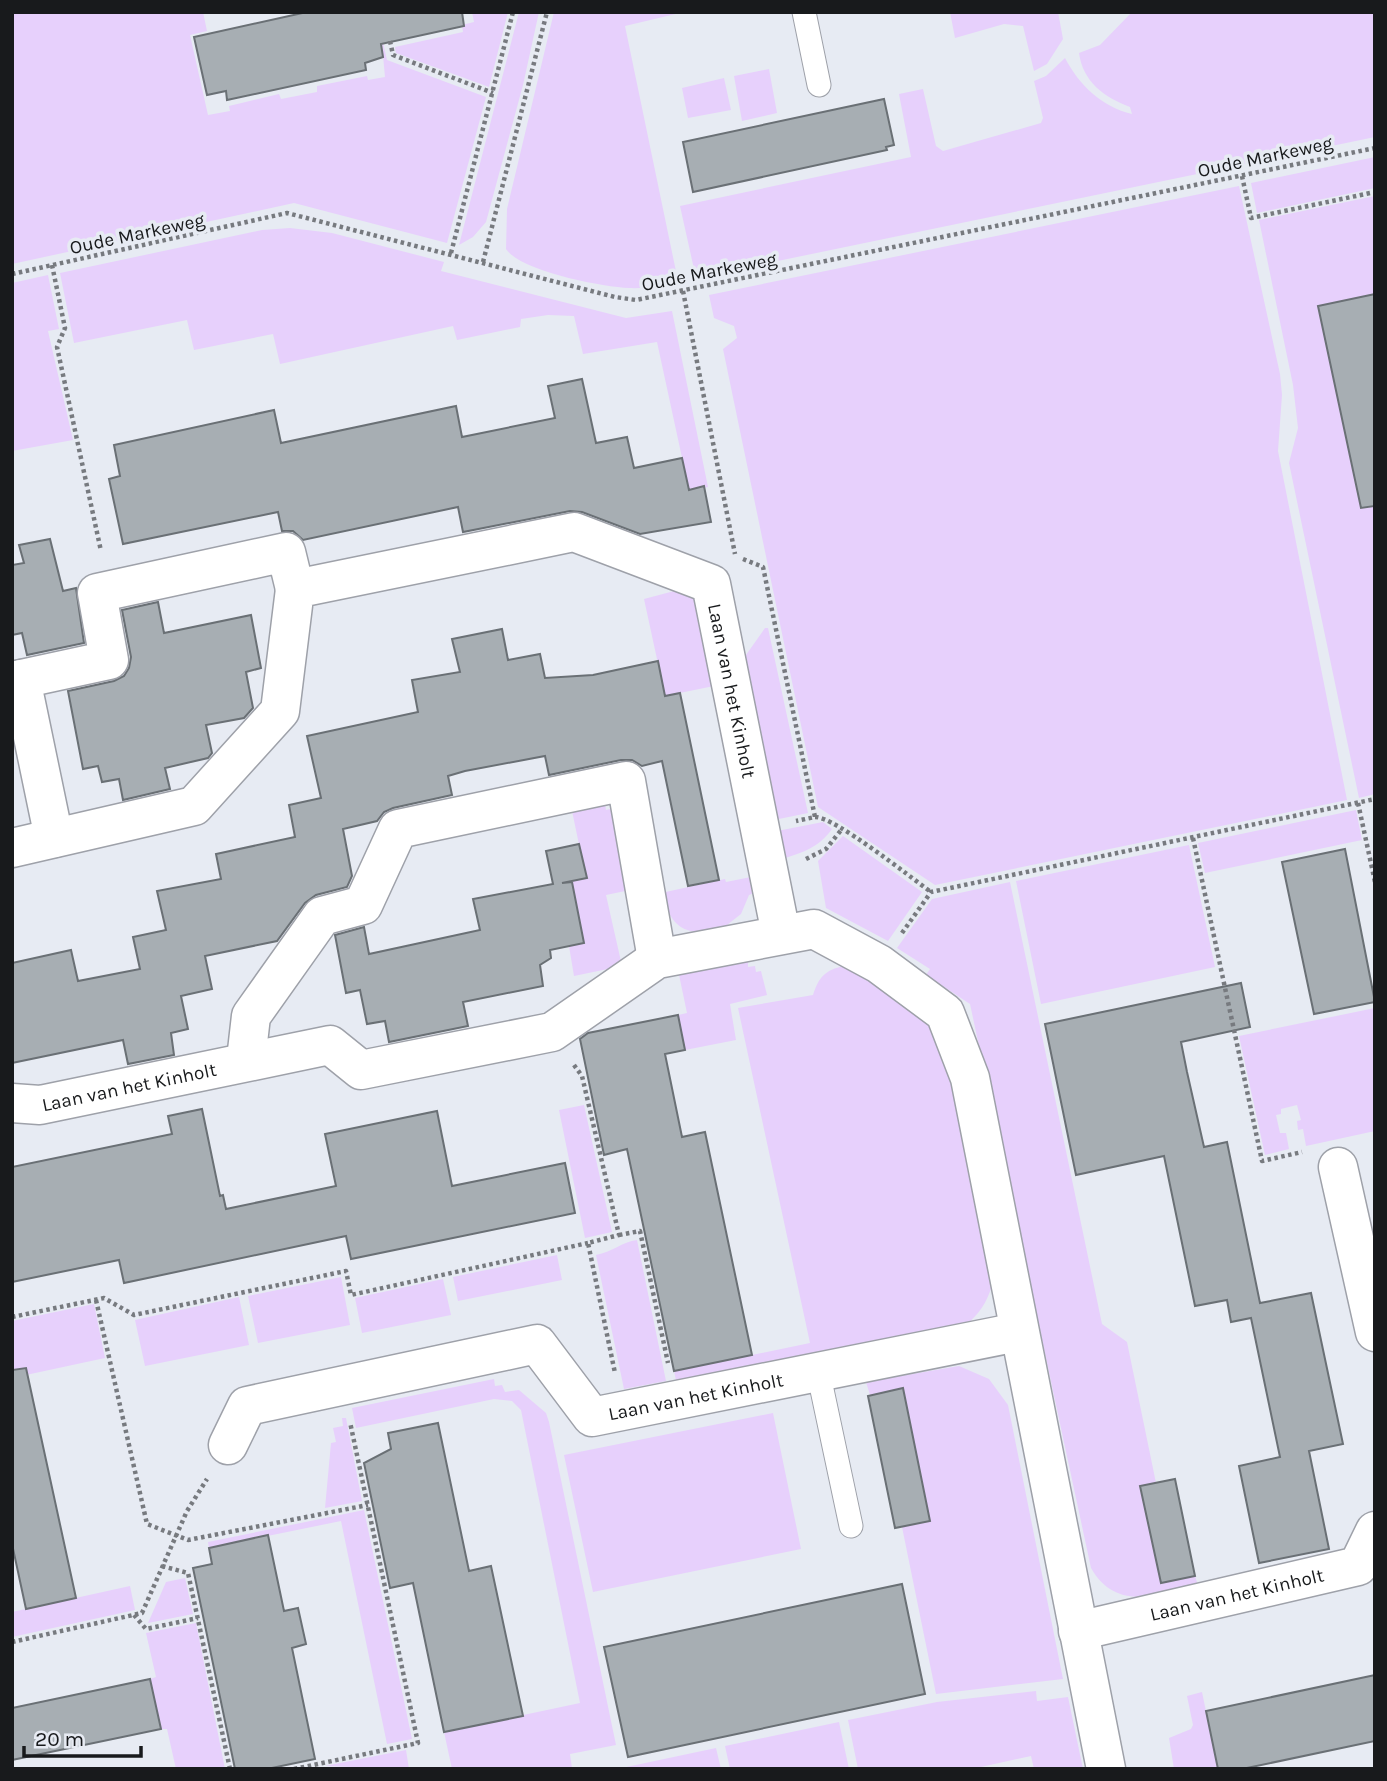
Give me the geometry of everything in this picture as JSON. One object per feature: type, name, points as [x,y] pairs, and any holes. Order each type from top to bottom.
[{"type":"street","name":"Laan van het Kinholt","points":[[295,589],[574,531],[711,584],[781,934]]},
{"type":"street","points":[[12,848],[194,806],[280,711],[295,589],[286,552],[97,593],[109,660],[17,680],[54,838]]},
{"type":"street","points":[[246,1060],[251,1016],[322,916],[363,905],[398,830],[626,780],[657,959]]},
{"type":"street","name":"Laan van het Kinholt","points":[[12,1103],[40,1105],[246,1060],[330,1045],[361,1070],[552,1032],[657,959],[781,934],[814,929],[879,964],[945,1013],[955,1031],[970,1078],[1018,1332],[1107,1769]]},
{"type":"street","points":[[1324,1159],[1375,1332]]},
{"type":"street","name":"Laan van het Kinholt","points":[[228,1445],[247,1406],[537,1344],[592,1417],[1018,1332]]},
{"type":"street","name":"Laan van het Kinholt","points":[[1078,1631],[1358,1566],[1375,1531]]},
{"type":"lane","points":[[804,12],[820,85]]},
{"type":"lane","points":[[818,1371],[851,1525]]},
{"type":"path","points":[[451,253],[513,12]]},
{"type":"path","points":[[483,262],[547,12]]},
{"type":"path","points":[[390,41],[393,55],[492,93]]},
{"type":"path","name":"Oude Markeweg","points":[[12,274],[287,213],[615,297],[636,299],[1375,148]]},
{"type":"path","points":[[1241,176],[1251,218],[1375,192]]},
{"type":"path","points":[[52,265],[65,328],[58,347],[110,590]]},
{"type":"path","points":[[683,291],[736,556],[763,567],[815,817]]},
{"type":"path","points":[[879,964],[931,892],[1375,799]]},
{"type":"path","points":[[1358,803],[1375,882]]},
{"type":"path","points":[[760,830],[822,817],[931,892]]},
{"type":"path","points":[[1192,838],[1262,1161],[1324,1159]]},
{"type":"path","points":[[552,1032],[582,1076],[619,1235]]},
{"type":"path","points":[[12,1317],[104,1298],[134,1315],[346,1271],[351,1295],[640,1231],[677,1400]]},
{"type":"path","points":[[588,1243],[623,1411]]},
{"type":"path","points":[[96,1300],[147,1524],[188,1540],[368,1505]]},
{"type":"path","points":[[294,1769],[318,1767],[418,1743],[343,1385]]},
{"type":"path","points":[[12,1642],[142,1613],[187,1511],[228,1445]]},
{"type":"path","points":[[162,1566],[188,1573],[230,1769]]},
{"type":"path","points":[[134,1615],[146,1629],[198,1618]]},
{"type":"shaded area","points":[[12,12],[203,12],[207,31],[190,35],[208,115],[230,111],[229,106],[279,94],[281,99],[317,92],[317,86],[367,76],[368,80],[385,77],[381,34],[387,60],[486,97],[447,243],[294,203],[12,264]]},
{"type":"shaded area","points":[[472,12],[508,12],[489,87],[396,53],[395,47],[463,32],[462,25],[474,22]]},
{"type":"shaded area","points":[[519,12],[539,12],[523,85],[486,222],[473,237],[459,245]]},
{"type":"shaded area","points":[[554,12],[684,12],[625,26],[678,281],[641,288],[600,285],[544,271],[514,257],[506,249],[507,209]]},
{"type":"shaded area","points":[[950,12],[1058,12],[1063,39],[1047,64],[1034,71],[1023,26],[1004,24],[955,38]]},
{"type":"shaded area","points":[[1132,12],[1375,12],[1375,137],[696,278],[680,206],[911,157],[899,94],[923,89],[936,146],[943,151],[1041,123],[1043,118],[1034,81],[1046,76],[1065,58],[1092,94],[1121,111],[1132,114],[1130,107],[1096,87],[1085,72],[1079,53],[1100,45]]},
{"type":"shaded area","points":[[769,69],[777,113],[742,121],[734,76]]},
{"type":"shaded area","points":[[724,78],[731,110],[688,118],[682,88]]},
{"type":"shaded area","points":[[1375,157],[1375,188],[1257,213],[1251,183]]},
{"type":"shaded area","points":[[1239,186],[1280,374],[1282,395],[1278,451],[1347,800],[935,885],[818,807],[723,349],[737,338],[734,326],[714,318],[709,295]]},
{"type":"shaded area","points":[[1375,196],[1375,794],[1359,798],[1289,463],[1298,428],[1293,385],[1259,220]]},
{"type":"shaded area","points":[[290,228],[332,233],[444,262],[441,271],[626,318],[672,311],[708,487],[689,490],[657,342],[583,354],[574,316],[548,315],[521,319],[520,327],[457,340],[453,326],[280,364],[273,334],[194,350],[187,320],[74,343],[60,273],[262,230]]},
{"type":"shaded area","points":[[48,275],[59,329],[48,331],[73,440],[12,451],[12,283]]},
{"type":"shaded area","points":[[693,586],[714,686],[665,696],[644,599]]},
{"type":"shaded area","points":[[765,628],[768,628],[808,813],[774,820],[741,662]]},
{"type":"shaded area","points":[[604,799],[606,810],[618,807],[630,890],[606,895],[622,966],[574,976],[569,946],[583,943],[572,881],[586,878],[571,806]]},
{"type":"shaded area","points":[[1356,810],[1362,840],[1205,873],[1198,843]]},
{"type":"shaded area","points":[[823,822],[832,829],[821,841],[782,859],[777,831]]},
{"type":"shaded area","points":[[843,836],[922,892],[888,941],[826,908],[818,861]]},
{"type":"shaded area","points":[[1189,845],[1215,967],[1041,1004],[1016,881]]},
{"type":"shaded area","points":[[751,877],[754,893],[749,895],[741,914],[727,925],[728,929],[702,932],[684,929],[671,916],[661,893],[725,879],[726,882]]},
{"type":"shaded area","points":[[1010,882],[1102,1324],[1127,1342],[1156,1483],[1141,1487],[1161,1583],[1195,1576],[1197,1582],[1193,1588],[1150,1596],[1124,1595],[1101,1581],[1091,1568],[970,1004],[926,975],[930,969],[897,948],[932,899]]},
{"type":"shaded area","points":[[748,962],[748,967],[755,966],[756,972],[761,971],[767,995],[730,1004],[736,1040],[685,1050],[678,1015],[687,1013],[678,970]]},
{"type":"shaded area","points":[[844,966],[925,1012],[947,1052],[992,1285],[990,1291],[982,1308],[965,1326],[678,1390],[674,1371],[810,1343],[738,1008],[813,995],[824,975]]},
{"type":"shaded area","points":[[1375,1008],[1375,1131],[1306,1146],[1303,1129],[1298,1130],[1297,1121],[1301,1120],[1297,1105],[1281,1109],[1281,1114],[1276,1115],[1280,1133],[1286,1133],[1289,1149],[1265,1155],[1239,1036]]},
{"type":"shaded area","points":[[584,1105],[612,1232],[585,1238],[559,1110]]},
{"type":"shaded area","points":[[637,1240],[666,1381],[624,1389],[596,1255]]},
{"type":"shaded area","points":[[557,1255],[562,1280],[458,1301],[453,1277]]},
{"type":"shaded area","points":[[341,1277],[350,1325],[258,1343],[248,1296]]},
{"type":"shaded area","points":[[443,1279],[451,1315],[362,1333],[355,1298]]},
{"type":"shaded area","points":[[239,1297],[249,1345],[145,1366],[135,1320]]},
{"type":"shaded area","points":[[94,1304],[105,1358],[12,1378],[12,1321]]},
{"type":"shaded area","points":[[959,1366],[989,1379],[1008,1405],[1063,1679],[936,1694],[902,1527],[930,1521],[903,1389],[870,1395],[866,1382]]},
{"type":"shaded area","points":[[494,1379],[495,1386],[502,1385],[505,1392],[519,1390],[546,1413],[549,1422],[616,1745],[570,1754],[572,1768],[569,1769],[452,1769],[444,1732],[580,1703],[521,1410],[512,1401],[494,1399],[356,1428],[352,1408]]},
{"type":"shaded area","points":[[773,1413],[801,1549],[593,1592],[564,1455]]},
{"type":"shaded area","points":[[342,1418],[346,1418],[362,1501],[325,1508],[331,1443],[336,1442],[333,1428],[343,1426]]},
{"type":"shaded area","points":[[364,1510],[412,1739],[387,1744],[341,1521],[209,1548],[208,1542]]},
{"type":"shaded area","points":[[185,1578],[193,1614],[148,1623],[166,1582]]},
{"type":"shaded area","points":[[130,1586],[135,1610],[12,1637],[12,1612]]},
{"type":"shaded area","points":[[196,1623],[225,1769],[176,1769],[167,1729],[161,1729],[150,1679],[156,1677],[146,1633]]},
{"type":"shaded area","points":[[1036,1691],[1037,1701],[1068,1697],[1083,1769],[1034,1769],[1031,1756],[972,1769],[858,1769],[848,1720],[937,1702]]},
{"type":"shaded area","points":[[1202,1692],[1218,1769],[1174,1769],[1169,1738],[1191,1729],[1193,1725],[1187,1696]]},
{"type":"shaded area","points":[[839,1722],[849,1769],[730,1769],[725,1746]]},
{"type":"shaded area","points":[[716,1748],[721,1769],[617,1769]]},
{"type":"shaded area","points":[[406,1750],[409,1769],[325,1766]]},
{"type":"building","points":[[307,12],[462,12],[464,26],[381,44],[383,57],[365,63],[366,70],[227,100],[226,91],[207,95],[194,37]]},
{"type":"building","points":[[884,99],[894,145],[886,147],[887,150],[693,192],[683,142]]},
{"type":"building","points":[[1375,294],[1375,506],[1361,508],[1318,306]]},
{"type":"building","points":[[582,379],[596,443],[627,437],[634,468],[682,458],[689,490],[704,486],[711,522],[640,534],[582,512],[570,511],[463,532],[458,507],[303,540],[293,531],[282,531],[278,512],[123,544],[109,479],[120,476],[114,445],[274,410],[281,443],[456,406],[462,437],[555,418],[548,386]]},
{"type":"building","points":[[50,539],[63,591],[76,588],[84,643],[27,655],[22,633],[12,635],[12,565],[24,563],[19,545]]},
{"type":"building","points":[[158,602],[164,633],[251,615],[261,668],[246,672],[253,708],[244,718],[206,725],[212,753],[208,758],[165,768],[170,789],[123,800],[119,779],[102,782],[98,766],[83,769],[68,691],[114,681],[124,676],[131,657],[122,610]]},
{"type":"building","points":[[502,629],[508,660],[540,654],[545,678],[593,675],[658,661],[665,696],[680,693],[719,880],[688,886],[662,761],[642,766],[632,760],[621,760],[549,775],[545,756],[465,771],[448,776],[452,795],[393,808],[384,812],[377,821],[343,829],[352,876],[347,887],[316,895],[305,903],[277,941],[205,956],[212,989],[181,996],[188,1029],[171,1033],[174,1055],[128,1064],[123,1040],[12,1063],[12,963],[71,950],[78,981],[140,969],[133,937],[166,930],[157,891],[221,879],[216,854],[295,837],[289,805],[321,798],[307,736],[418,712],[412,680],[460,672],[452,639]]},
{"type":"building","points":[[579,844],[587,878],[562,883],[572,882],[584,943],[550,950],[551,958],[540,965],[543,986],[463,1002],[468,1026],[389,1042],[385,1021],[367,1024],[360,990],[346,993],[335,935],[364,927],[369,954],[480,930],[473,899],[553,884],[546,851]]},
{"type":"building","points":[[1345,849],[1375,1002],[1314,1014],[1282,862]]},
{"type":"building","points":[[1241,983],[1250,1027],[1181,1042],[1187,1072],[1204,1147],[1227,1142],[1260,1303],[1311,1293],[1343,1444],[1309,1451],[1329,1549],[1259,1563],[1239,1466],[1280,1457],[1251,1318],[1231,1322],[1227,1300],[1195,1306],[1164,1156],[1076,1175],[1045,1024]]},
{"type":"building","points":[[678,1015],[685,1050],[665,1054],[682,1137],[705,1132],[752,1355],[674,1371],[627,1149],[604,1155],[580,1039],[588,1033]]},
{"type":"building","points":[[202,1109],[220,1196],[223,1195],[226,1209],[336,1186],[325,1134],[437,1111],[452,1186],[565,1163],[575,1213],[351,1259],[346,1236],[124,1283],[119,1260],[12,1282],[12,1167],[172,1134],[168,1116]]},
{"type":"building","points":[[26,1368],[76,1598],[26,1609],[12,1544],[12,1370]]},
{"type":"building","points":[[903,1388],[930,1521],[895,1528],[868,1396]]},
{"type":"building","points":[[438,1423],[469,1571],[491,1566],[523,1716],[444,1732],[413,1583],[390,1588],[364,1463],[391,1449],[388,1433]]},
{"type":"building","points":[[1175,1479],[1195,1576],[1161,1583],[1140,1486]]},
{"type":"building","points":[[268,1535],[284,1611],[298,1608],[306,1644],[292,1648],[315,1759],[267,1769],[235,1769],[193,1568],[212,1564],[209,1548]]},
{"type":"building","points":[[902,1584],[925,1694],[628,1757],[604,1647]]},
{"type":"building","points":[[1375,1675],[1375,1741],[1242,1769],[1218,1769],[1206,1711]]},
{"type":"building","points":[[150,1679],[161,1729],[12,1760],[12,1708]]}]
